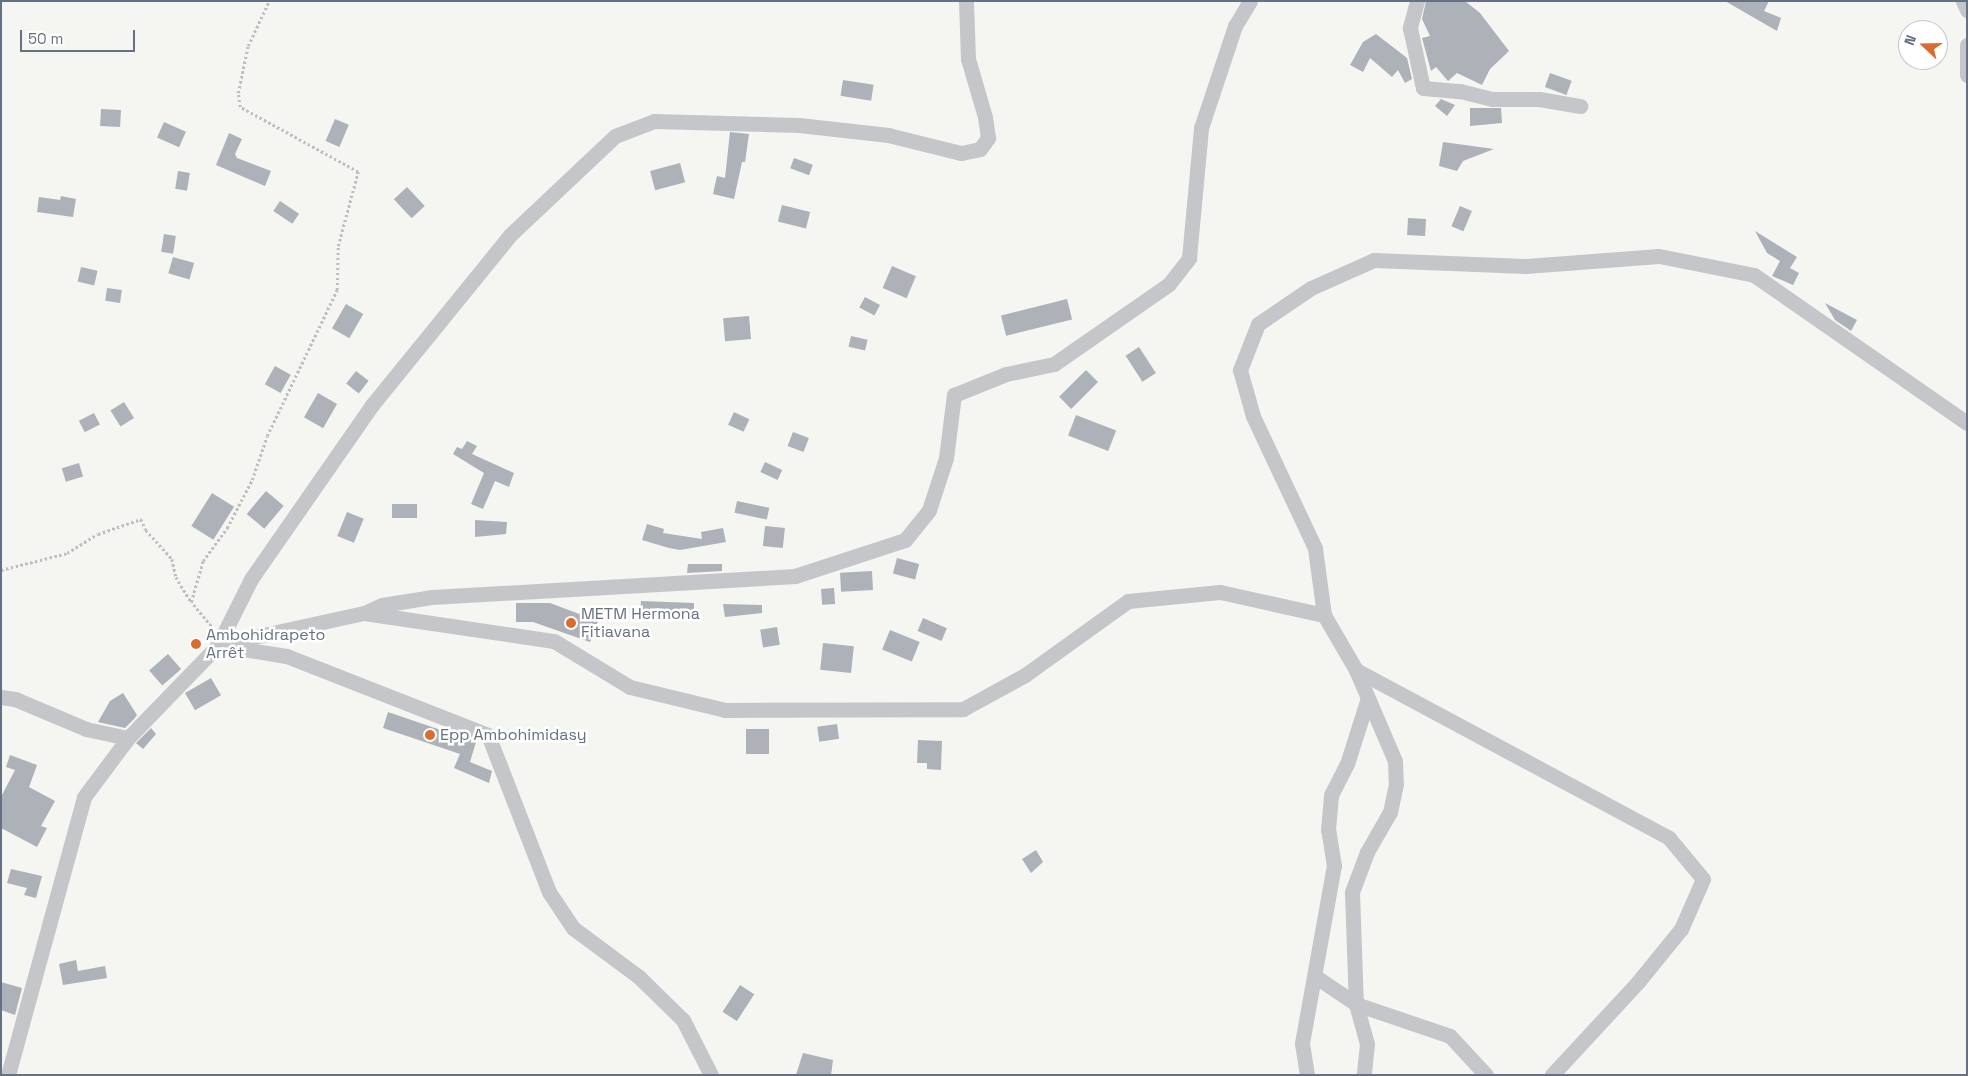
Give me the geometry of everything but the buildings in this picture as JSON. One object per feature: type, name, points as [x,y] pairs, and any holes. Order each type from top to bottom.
[{"type":"street","points":[[8,1075],[84,796],[128,738],[218,645],[251,579],[372,405],[510,235],[615,136],[654,120],[715,120],[888,135],[961,153],[980,149],[988,138],[985,117],[968,59],[966,1]]},
{"type":"street","points":[[218,645],[364,613],[382,605],[432,597],[796,576],[906,540],[932,502],[946,458],[954,395],[1006,374],[1054,364],[1169,284],[1189,258],[1201,128],[1235,26],[1250,1]]},
{"type":"street","points":[[1417,1],[1410,28],[1423,88],[1460,90],[1492,99],[1539,99],[1580,106]]},
{"type":"street","points":[[1963,1],[1967,10]]},
{"type":"street","points":[[1967,45],[1967,75]]},
{"type":"street","points":[[1364,1075],[1367,1044],[1356,1004],[1352,892],[1367,852],[1390,812],[1396,784],[1396,762],[1367,701],[1356,670],[1324,615],[1316,548],[1253,416],[1240,370],[1258,324],[1311,288],[1374,260],[1526,266],[1659,256],[1754,275],[1967,423]]},
{"type":"street","points":[[364,613],[554,641],[630,687],[726,710],[962,710],[1025,675],[1128,601],[1220,592],[1324,615]]},
{"type":"street","points":[[218,645],[286,656],[488,735],[549,892],[573,928],[638,977],[683,1020],[710,1075]]},
{"type":"street","points":[[1356,670],[1668,838],[1702,879],[1680,929],[1638,982],[1552,1075]]},
{"type":"street","points":[[1,697],[15,699],[86,729],[128,738]]},
{"type":"street","points":[[1306,1075],[1302,1043],[1316,977],[1334,866],[1328,830],[1331,796],[1347,764],[1367,701]]},
{"type":"street","points":[[1316,977],[1356,1004],[1450,1036],[1486,1075]]},
{"type":"path","points":[[191,602],[203,561],[227,528],[252,480],[267,436],[337,290],[338,246],[358,172],[240,107],[238,93],[248,46],[269,1]]},
{"type":"path","points":[[1,570],[67,553],[98,534],[142,519],[146,530],[172,559],[176,576],[191,602],[218,636],[218,645]]},
{"type":"place","name":"METM Hermona Fitiavana","points":[[571,623]]},
{"type":"place","name":"Ambohidrapeto Arrêt","points":[[196,644]]},
{"type":"place","name":"Epp Ambohimidasy","points":[[430,735]]}]
